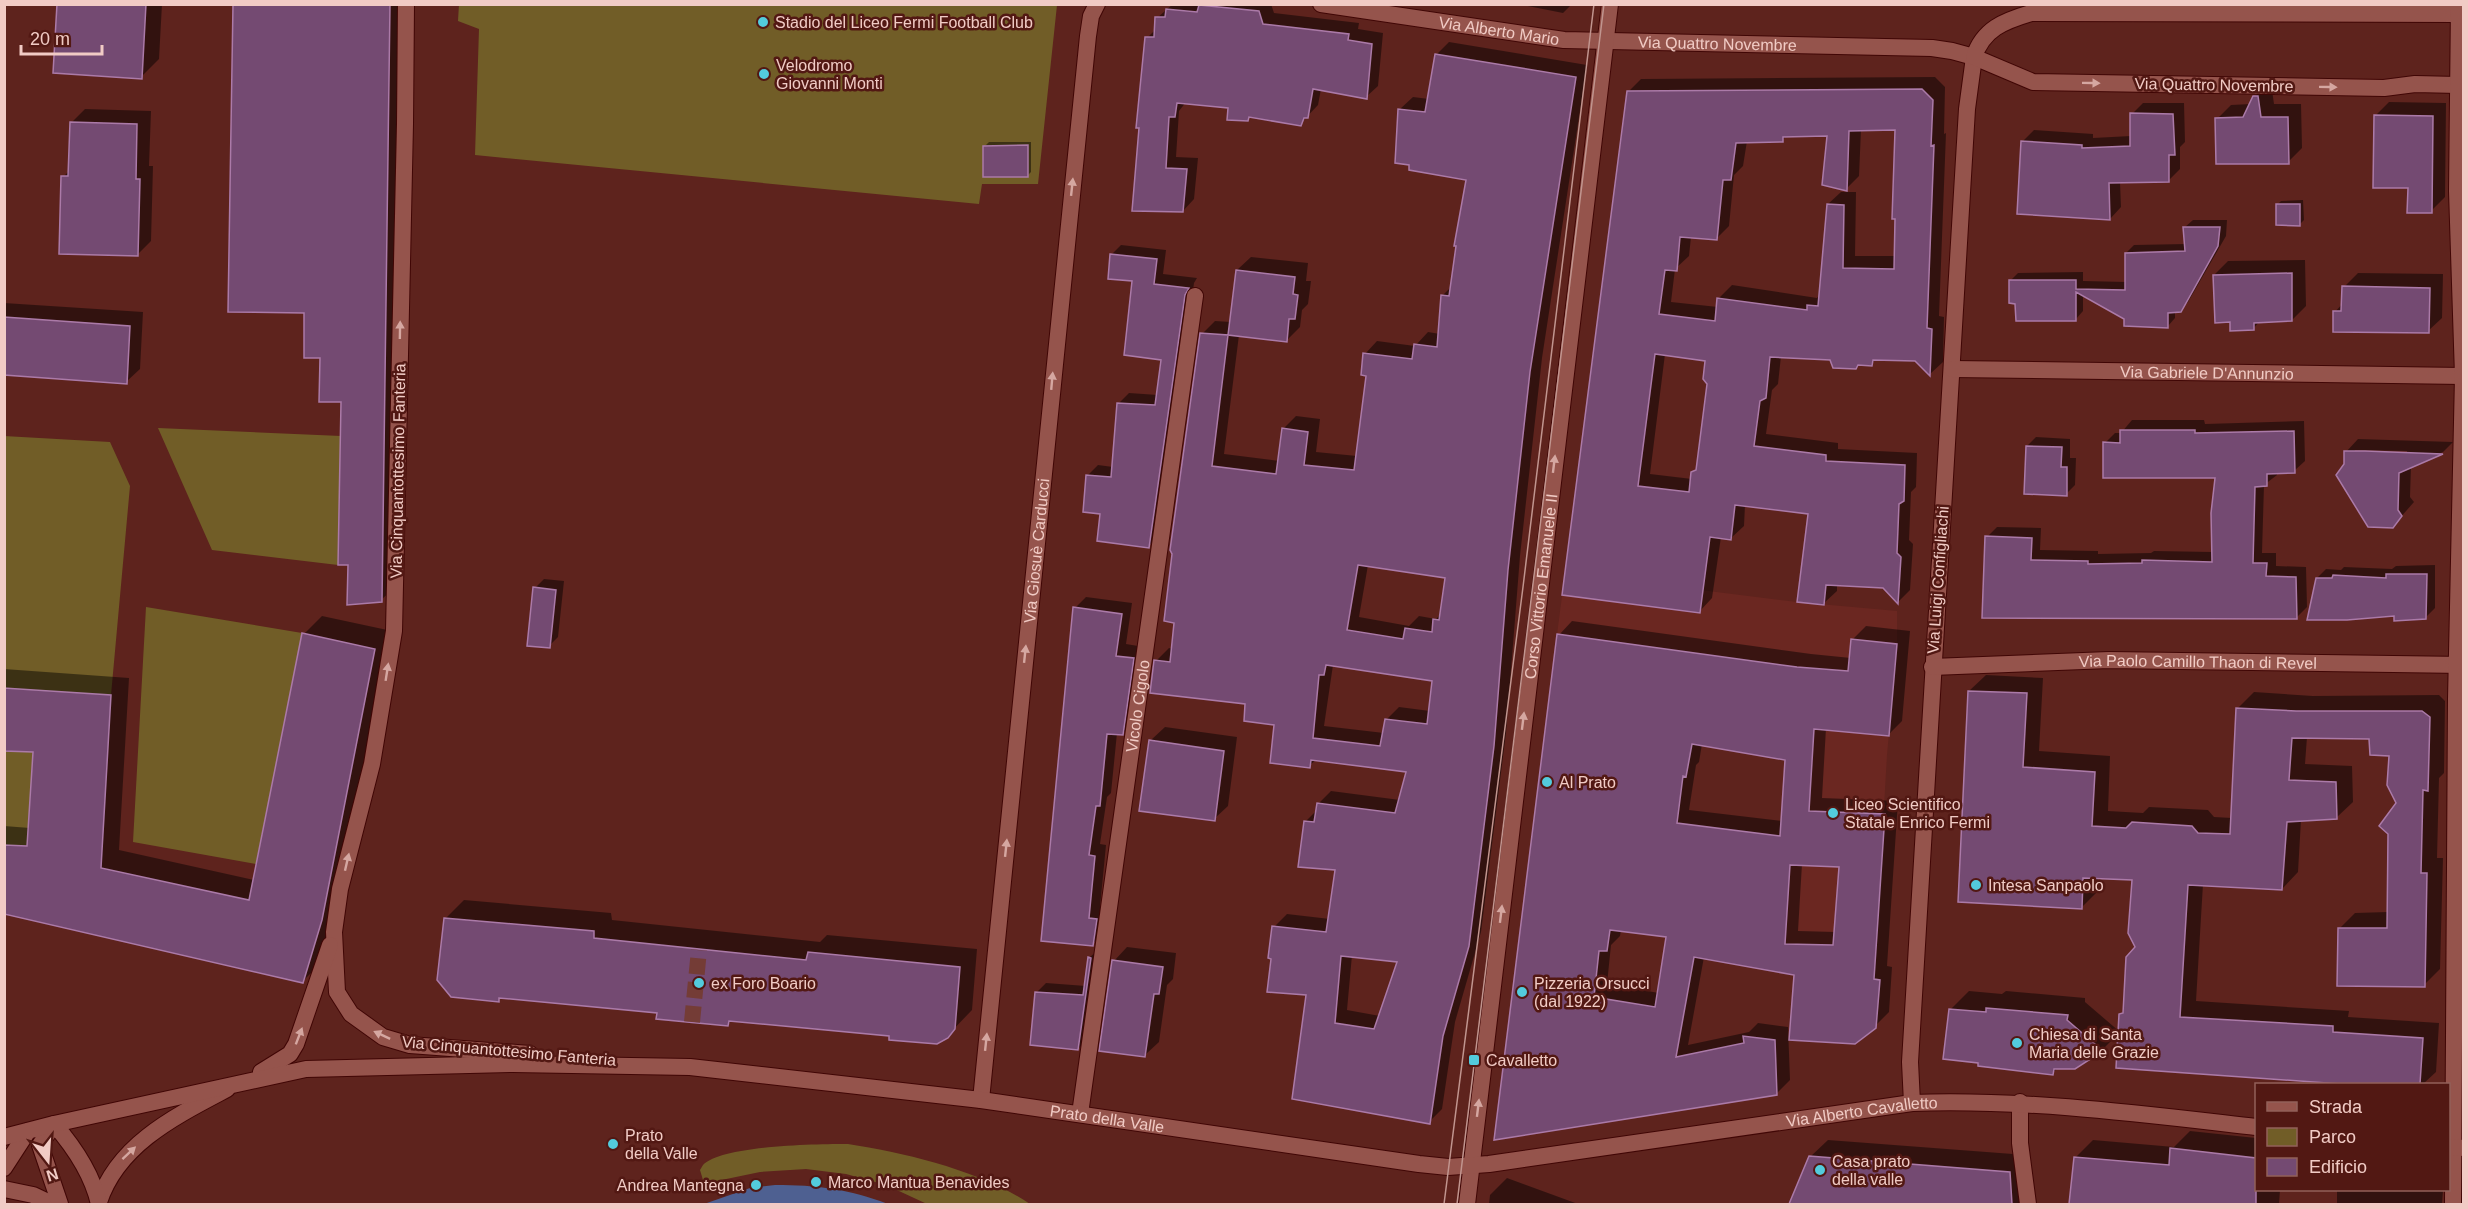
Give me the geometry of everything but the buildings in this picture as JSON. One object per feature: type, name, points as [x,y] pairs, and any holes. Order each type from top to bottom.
[{"type":"street","name":"Via Cinquantottesimo Fanteria","points":[[239,1083],[271,1068],[290,1054],[296,1044],[316,989],[334,932],[340,889],[372,765],[394,631],[406,4]]},
{"type":"street","name":"Via Giosuè Carducci","points":[[981,1100],[1086,48],[1091,16],[1097,4]]},
{"type":"street","name":"Via Alberto Mario","points":[[1321,4],[1564,40],[1605,42]]},
{"type":"street","name":"Corso Vittorio Emanuele II","points":[[1471,1166],[1610,4]]},
{"type":"street","points":[[1974,57],[1978,45],[1990,30],[2008,20],[2031,13],[2459,9],[2458,85],[2463,375],[2454,1204]]},
{"type":"street","name":"Via Quattro Novembre","points":[[1605,42],[1932,48],[1974,57],[2033,82],[2384,88],[2415,84],[2458,85]]},
{"type":"street","name":"Via Luigi Configliachi","points":[[1912,1102],[1910,1062],[1932,667],[1967,109],[1974,57]]},
{"type":"street","name":"Vicolo Cigolo","points":[[1080,1114],[1195,296]]},
{"type":"street","name":"Via Gabriele D'Annunzio","points":[[1952,369],[2463,375]]},
{"type":"street","name":"Via Paolo Camillo Thaon di Revel","points":[[1932,667],[2109,660],[2460,665]]},
{"type":"street","name":"Via Cinquantottesimo Fanteria","points":[[334,932],[337,992],[351,1014],[382,1037],[410,1045],[690,1067]]},
{"type":"street","name":"Prato della Valle","points":[[4,1137],[306,1069],[513,1064],[690,1067],[981,1100],[1376,1159],[1448,1167],[1471,1166]]},
{"type":"street","name":"Prato della Valle","points":[[99,1203],[105,1184],[118,1163],[135,1147],[185,1112],[239,1083]]},
{"type":"street","name":"Via Alberto Cavalletto","points":[[1471,1166],[1912,1102],[1975,1100],[2020,1102],[2255,1126]]},
{"type":"street","points":[[2020,1102],[2020,1143],[2028,1204]]},
{"type":"street","name":"Prato della Valle","points":[[54,1124],[76,1152],[91,1178],[99,1203]]},
{"type":"street","points":[[54,1124],[40,1146],[60,1204]]},
{"type":"street","points":[[4,1168],[28,1131]]},
{"type":"street","points":[[1467,1204],[1471,1166]]},
{"type":"street","points":[[4,1189],[33,1194],[52,1204]]},
{"type":"shaded area","name":"Liceo Scientifico Statale Enrico Fermi","points":[[1565,573],[1797,602],[1897,611],[1897,644],[1887,755],[1874,979],[1880,980],[1876,1028],[1855,1044],[1789,1040],[1794,971],[1774,970],[1786,741],[1552,673]]},
{"type":"green space","name":"Velodromo Giovanni Monti","points":[[459,4],[1057,5],[1038,184],[982,184],[979,204],[475,155],[479,29],[458,21]]},
{"type":"green space","points":[[158,428],[341,436],[338,565],[212,550]]},
{"type":"green space","points":[[4,436],[110,442],[130,486],[111,695],[5,688]]},
{"type":"green space","points":[[146,607],[302,633],[256,864],[133,842]]},
{"type":"green space","points":[[4,751],[33,752],[27,846],[5,845]]},
{"type":"green space","points":[[848,1144],[943,1165],[989,1182],[1030,1204],[927,1204],[886,1185],[846,1174],[806,1169],[760,1172],[707,1183],[703,1180],[700,1170],[703,1165],[714,1158],[730,1153],[795,1145]]},
{"type":"water","points":[[775,1185],[833,1189],[888,1204],[704,1204],[750,1188]]},
{"type":"tunnel","points":[[692,1022],[699,950]]},
{"type":"tram line","points":[[1444,1204],[1523,587],[1594,4]]},
{"type":"tram line","points":[[1457,1204],[1604,4]]},
{"type":"place","name":"Stadio del Liceo Fermi Football Club","points":[[763,22]]},
{"type":"place","name":"Velodromo Giovanni Monti","points":[[764,74]]},
{"type":"place","name":"Al Prato","points":[[1547,782]]},
{"type":"place","name":"Liceo Scientifico Statale Enrico Fermi","points":[[1833,813]]},
{"type":"place","name":"Intesa Sanpaolo","points":[[1976,885]]},
{"type":"place","name":"ex Foro Boario","points":[[699,983]]},
{"type":"place","name":"Pizzeria Orsucci (dal 1922)","points":[[1522,992]]},
{"type":"place","name":"Chiesa di Santa Maria delle Grazie","points":[[2017,1043]]},
{"type":"place","name":"Cavalletto","points":[[1474,1060]]},
{"type":"place","name":"Prato della Valle","points":[[613,1144]]},
{"type":"place","name":"Casa prato della valle","points":[[1820,1170]]},
{"type":"place","name":"Marco Mantua Benavides","points":[[816,1182]]},
{"type":"place","name":"Andrea Mantegna","points":[[756,1185]]}]
